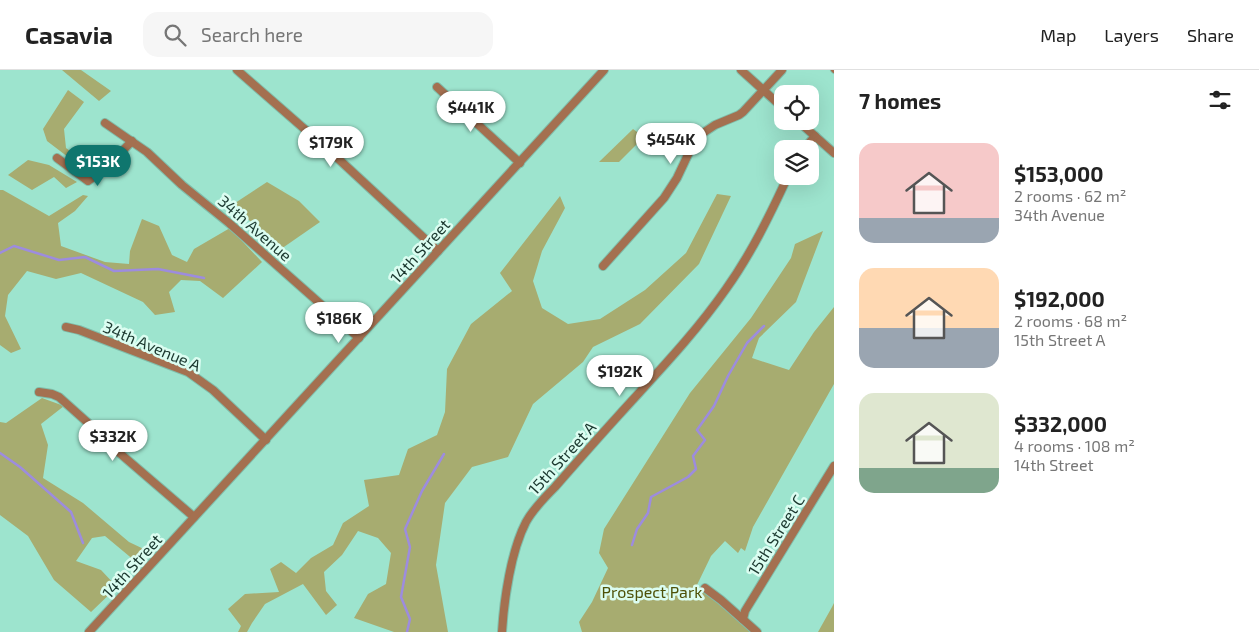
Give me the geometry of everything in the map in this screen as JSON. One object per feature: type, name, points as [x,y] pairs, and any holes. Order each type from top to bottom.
[{"type":"street","points":[[237,70],[332,153],[438,251]]},
{"type":"street","name":"14th Street","points":[[89,632],[604,70]]},
{"type":"street","points":[[741,70],[774,100]]},
{"type":"street","points":[[603,266],[664,198],[677,178],[694,142],[700,135],[714,125],[743,112],[782,70]]},
{"type":"street","points":[[437,87],[520,163]]},
{"type":"street","name":"34th Avenue","points":[[105,124],[147,152],[182,185],[236,229],[359,338]]},
{"type":"street","points":[[808,130],[834,153]]},
{"type":"street","points":[[812,140],[815,136]]},
{"type":"street","points":[[57,158],[88,181],[108,166],[132,141]]},
{"type":"street","name":"15th Street A","points":[[502,632],[508,583],[516,547],[527,520],[673,354],[726,290],[737,274],[784,185]]},
{"type":"street","name":"34th Avenue A","points":[[66,327],[79,330],[188,372],[213,390],[266,440]]},
{"type":"street","points":[[39,392],[59,397],[116,450],[194,517]]},
{"type":"street","name":"15th Street C","points":[[743,619],[745,611],[834,466]]},
{"type":"street","points":[[705,588],[757,632]]},
{"type":"green space","points":[[62,70],[81,70],[111,91],[99,101]]},
{"type":"green space","points":[[68,90],[84,102],[64,129],[66,148],[94,169],[85,170],[47,141],[43,129]]},
{"type":"green space","points":[[633,129],[644,137],[619,162],[599,162]]},
{"type":"green space","points":[[28,160],[49,165],[77,182],[66,188],[54,177],[32,190],[8,175]]},
{"type":"green space","points":[[267,182],[299,201],[320,222],[281,249],[232,205]]},
{"type":"green space","points":[[0,190],[49,216],[83,195],[88,196],[75,211],[58,223],[61,246],[105,262],[129,264],[130,251],[142,219],[159,226],[172,255],[187,262],[194,249],[230,228],[262,262],[223,298],[200,281],[181,280],[169,292],[175,312],[155,315],[143,302],[81,273],[56,279],[27,271],[8,295],[5,316],[21,349],[11,353],[0,345]]},
{"type":"green space","points":[[717,194],[731,196],[699,264],[640,324],[593,347],[583,362],[533,404],[508,457],[472,467],[445,503],[436,565],[448,632],[394,632],[354,618],[368,594],[386,584],[391,553],[378,538],[358,531],[342,555],[324,572],[326,591],[337,605],[326,615],[303,584],[265,604],[247,632],[238,632],[241,626],[228,609],[245,594],[279,592],[270,569],[281,562],[296,573],[311,558],[333,545],[343,523],[369,506],[364,480],[399,475],[408,449],[437,435],[445,412],[447,369],[471,324],[512,291],[500,273],[560,196],[565,208],[542,251],[533,281],[542,308],[568,324],[600,319],[645,290],[686,253]]},
{"type":"green space","name":"Prospect Park","points":[[823,231],[796,302],[759,338],[752,358],[789,370],[814,332],[834,307],[834,384],[753,527],[745,551],[741,548],[738,553],[725,541],[711,556],[697,585],[753,632],[582,632],[579,622],[592,602],[608,568],[599,553],[604,529],[690,393],[751,318],[791,258],[795,244]]},
{"type":"green space","points":[[42,398],[64,406],[41,424],[48,445],[43,478],[83,503],[129,542],[150,552],[135,561],[105,536],[92,538],[76,561],[101,570],[117,587],[91,612],[54,580],[28,536],[0,515],[0,422],[6,423]]},
{"type":"green space","points":[[834,603],[834,632],[818,632],[832,607]]},
{"type":"waterway","points":[[0,253],[14,246],[59,260],[85,257],[114,271],[158,269],[204,278]]},
{"type":"waterway","points":[[632,545],[637,529],[648,513],[651,497],[688,477],[696,469],[693,456],[705,440],[697,430],[714,406],[728,376],[747,343],[764,326]]},
{"type":"waterway","points":[[0,453],[20,467],[71,512],[83,543]]},
{"type":"waterway","points":[[407,632],[410,619],[401,597],[410,547],[405,529],[422,491],[444,454]]}]
